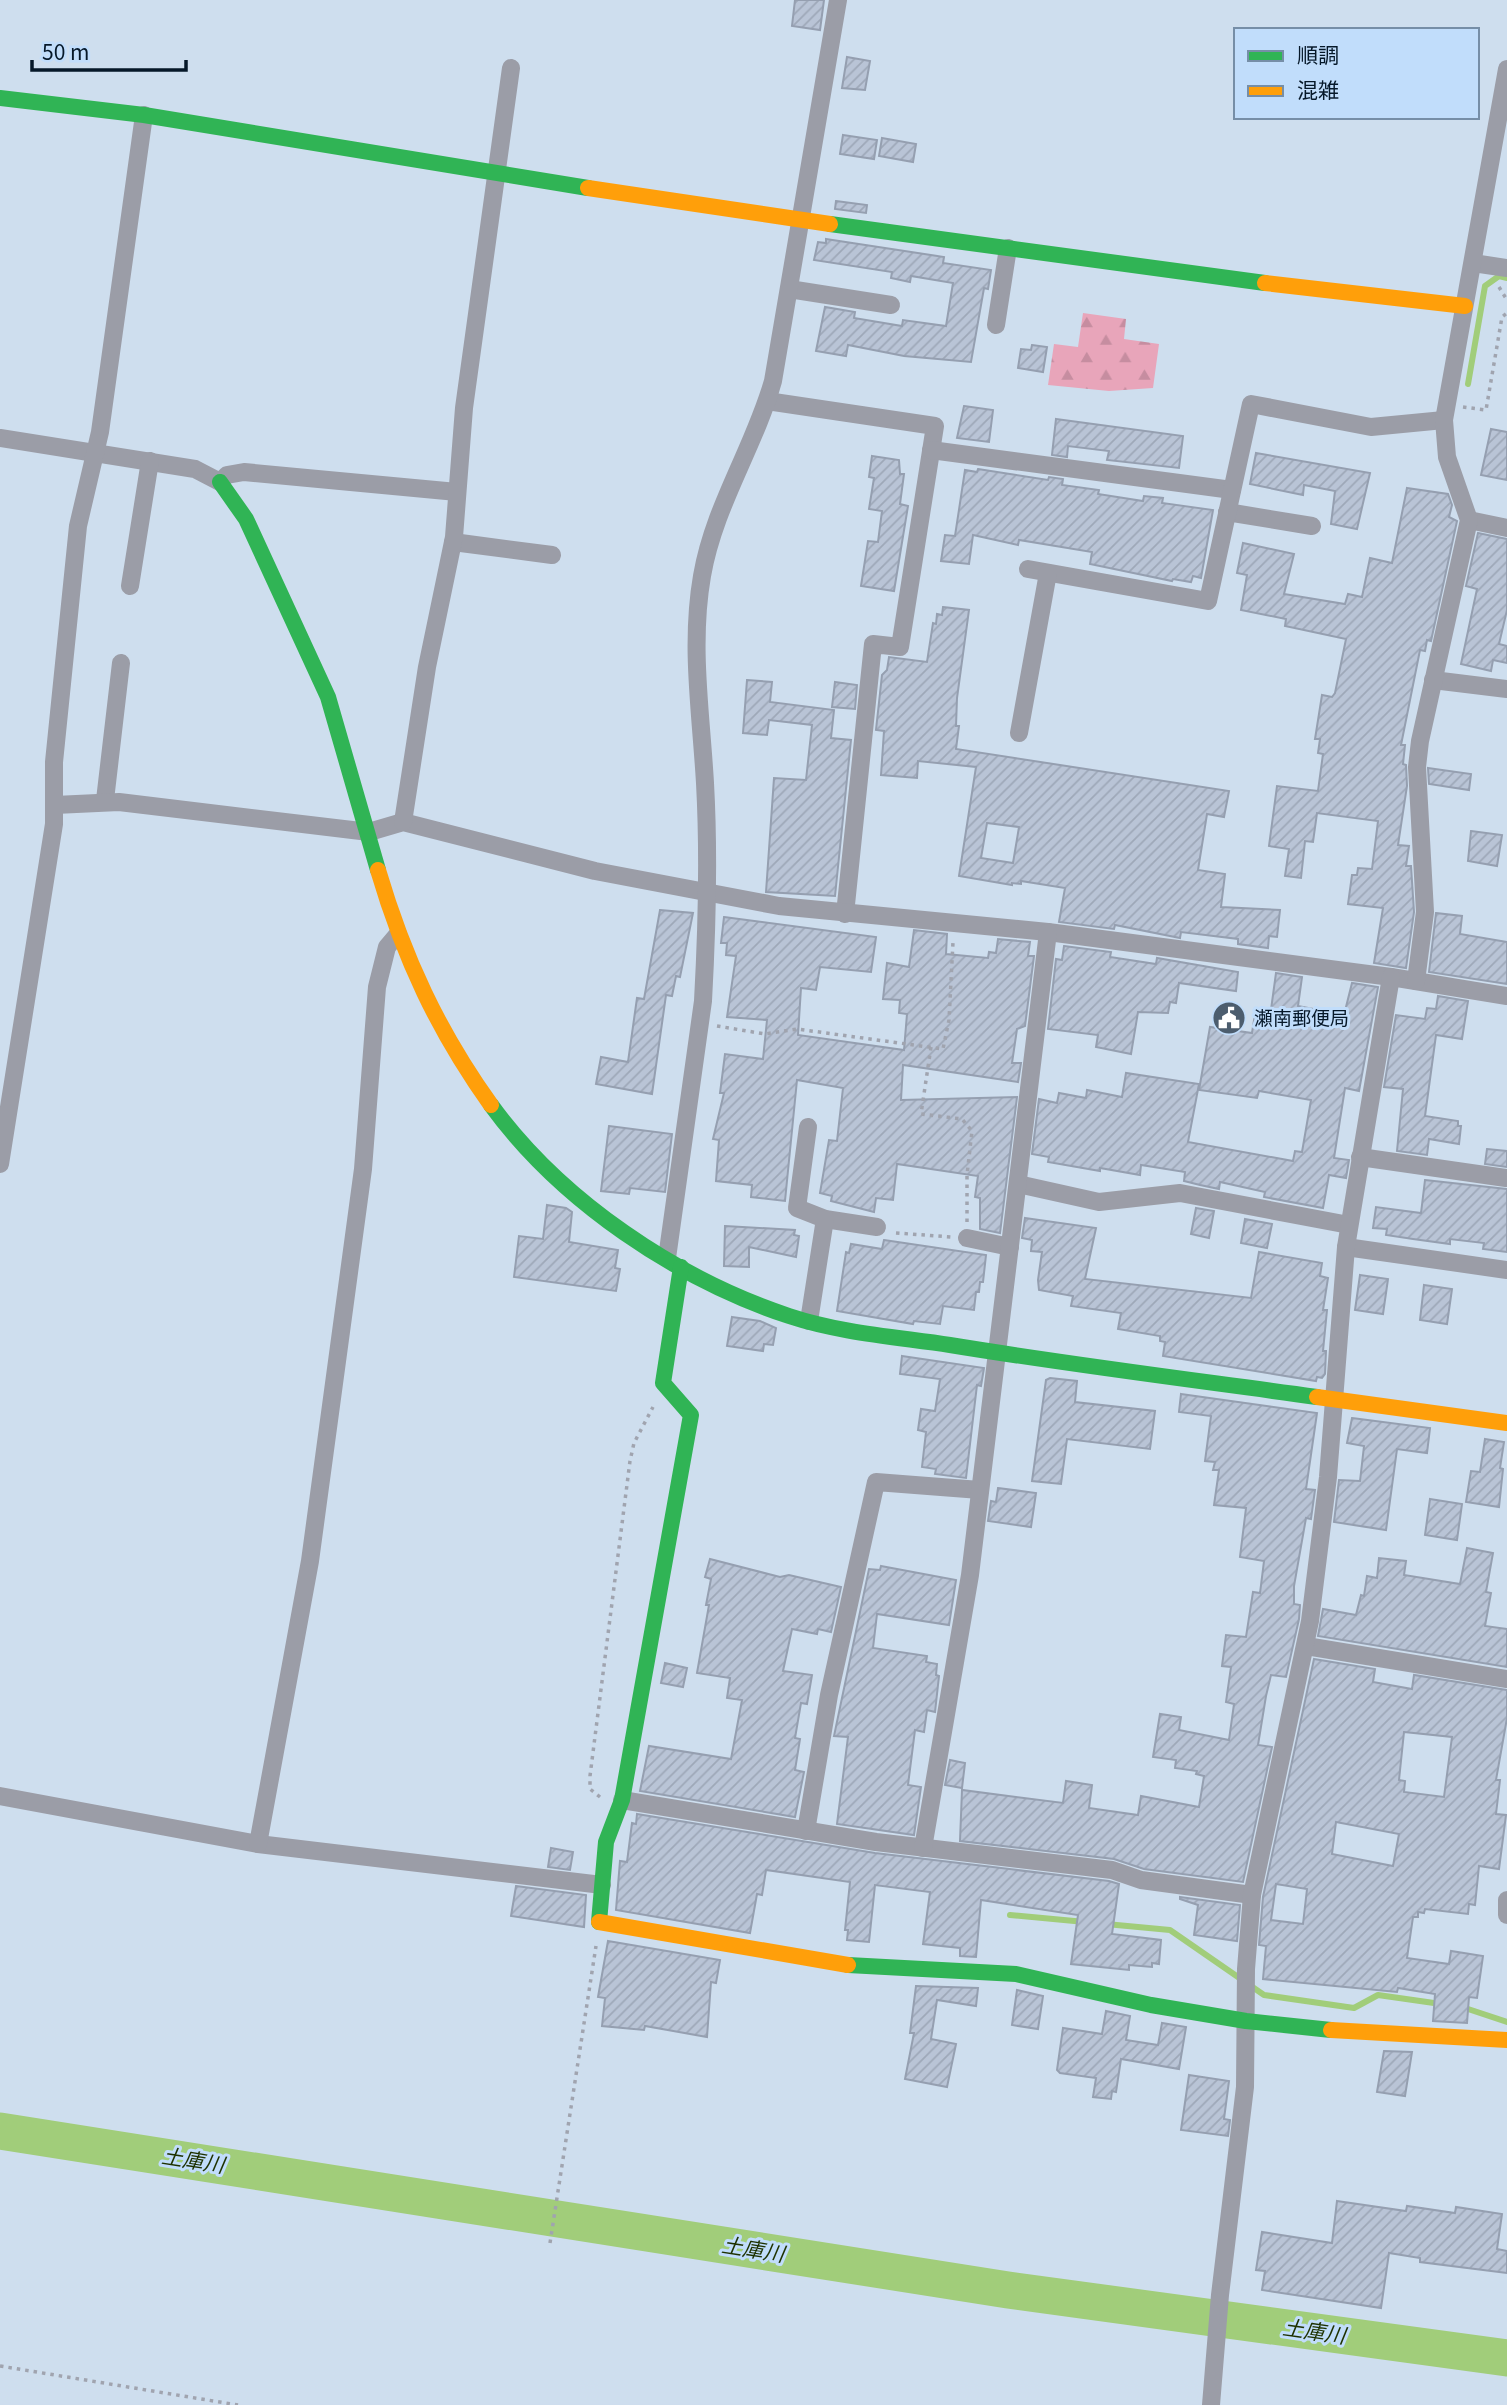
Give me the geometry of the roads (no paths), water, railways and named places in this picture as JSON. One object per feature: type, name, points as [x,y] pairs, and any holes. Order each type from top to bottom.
[{"type":"street","points":[[838,0],[789,289],[767,401],[721,506],[709,542],[697,614],[696,665],[708,834],[705,967],[663,1383],[691,1415],[665,1573],[620,1805],[606,1842],[599,1923],[863,1968],[1016,1974],[1139,2003],[1246,2021],[1384,2035],[1507,2039]]},
{"type":"street","points":[[403,822],[427,667],[453,542],[464,408],[511,68]]},
{"type":"street","points":[[1416,981],[1426,912],[1417,767],[1433,680],[1469,520],[1447,457],[1446,412],[1507,69]]},
{"type":"street","points":[[0,97],[144,115],[495,174],[801,219],[1465,306]]},
{"type":"street","points":[[0,1164],[55,805],[54,762],[78,526],[95,453],[144,115]]},
{"type":"street","points":[[996,325],[1007,248]]},
{"type":"street","points":[[1473,263],[1507,268]]},
{"type":"street","points":[[789,289],[891,305]]},
{"type":"street","points":[[767,401],[935,426],[900,647],[873,643],[845,914]]},
{"type":"street","points":[[1028,569],[1208,601],[1251,404],[1371,427],[1446,412]]},
{"type":"street","points":[[0,438],[195,469],[220,482],[246,519],[331,707],[398,934],[419,989],[455,1055],[503,1121],[585,1204],[674,1263],[718,1287],[809,1321],[997,1353],[1507,1423]]},
{"type":"street","points":[[931,450],[1232,490]]},
{"type":"street","points":[[130,586],[150,461]]},
{"type":"street","points":[[220,482],[227,475],[244,472],[457,492]]},
{"type":"street","points":[[1227,512],[1312,526]]},
{"type":"street","points":[[1469,520],[1507,528]]},
{"type":"street","points":[[453,542],[552,555]]},
{"type":"street","points":[[1020,733],[1048,573]]},
{"type":"street","points":[[105,800],[121,663]]},
{"type":"street","points":[[1433,680],[1507,689]]},
{"type":"street","points":[[55,805],[105,800],[369,832],[403,822],[595,871],[705,894],[845,914],[1048,932],[1391,977],[1507,996]]},
{"type":"street","points":[[923,1848],[963,1620],[981,1490],[1048,932]]},
{"type":"street","points":[[258,1844],[310,1561],[363,1169],[377,987],[387,947],[398,934]]},
{"type":"street","points":[[1211,2405],[1218,2346],[1220,2295],[1245,2087],[1245,1996],[1252,1895],[1306,1646],[1324,1517],[1346,1247],[1391,977]]},
{"type":"street","points":[[808,1127],[797,1208],[825,1219],[877,1227]]},
{"type":"street","points":[[1360,1157],[1506,1178]]},
{"type":"street","points":[[1018,1184],[1099,1202],[1180,1193],[1349,1225]]},
{"type":"street","points":[[809,1321],[825,1219]]},
{"type":"street","points":[[967,1238],[1010,1247]]},
{"type":"street","points":[[1346,1247],[1507,1270]]},
{"type":"street","points":[[806,1831],[832,1682],[876,1482],[981,1490]]},
{"type":"street","points":[[1306,1646],[1507,1679]]},
{"type":"street","points":[[0,1796],[258,1844],[602,1885]]},
{"type":"street","points":[[620,1805],[923,1848],[1112,1870],[1141,1880],[1252,1895]]},
{"type":"street","points":[[1507,1900],[1507,1915]]},
{"type":"waterway","points":[[1468,384],[1485,286],[1499,276],[1507,278]]},
{"type":"waterway","points":[[1010,1915],[1085,1922]]},
{"type":"waterway","points":[[1106,1924],[1170,1930],[1264,1995],[1354,2008],[1378,1995],[1441,2004]]},
{"type":"waterway","points":[[1462,2007],[1507,2022]]},
{"type":"waterway","name":"土庫川","points":[[0,2131],[1008,2290],[1507,2358]]},
{"type":"place","name":"瀬南郵便局","points":[[1229,1018]]}]
